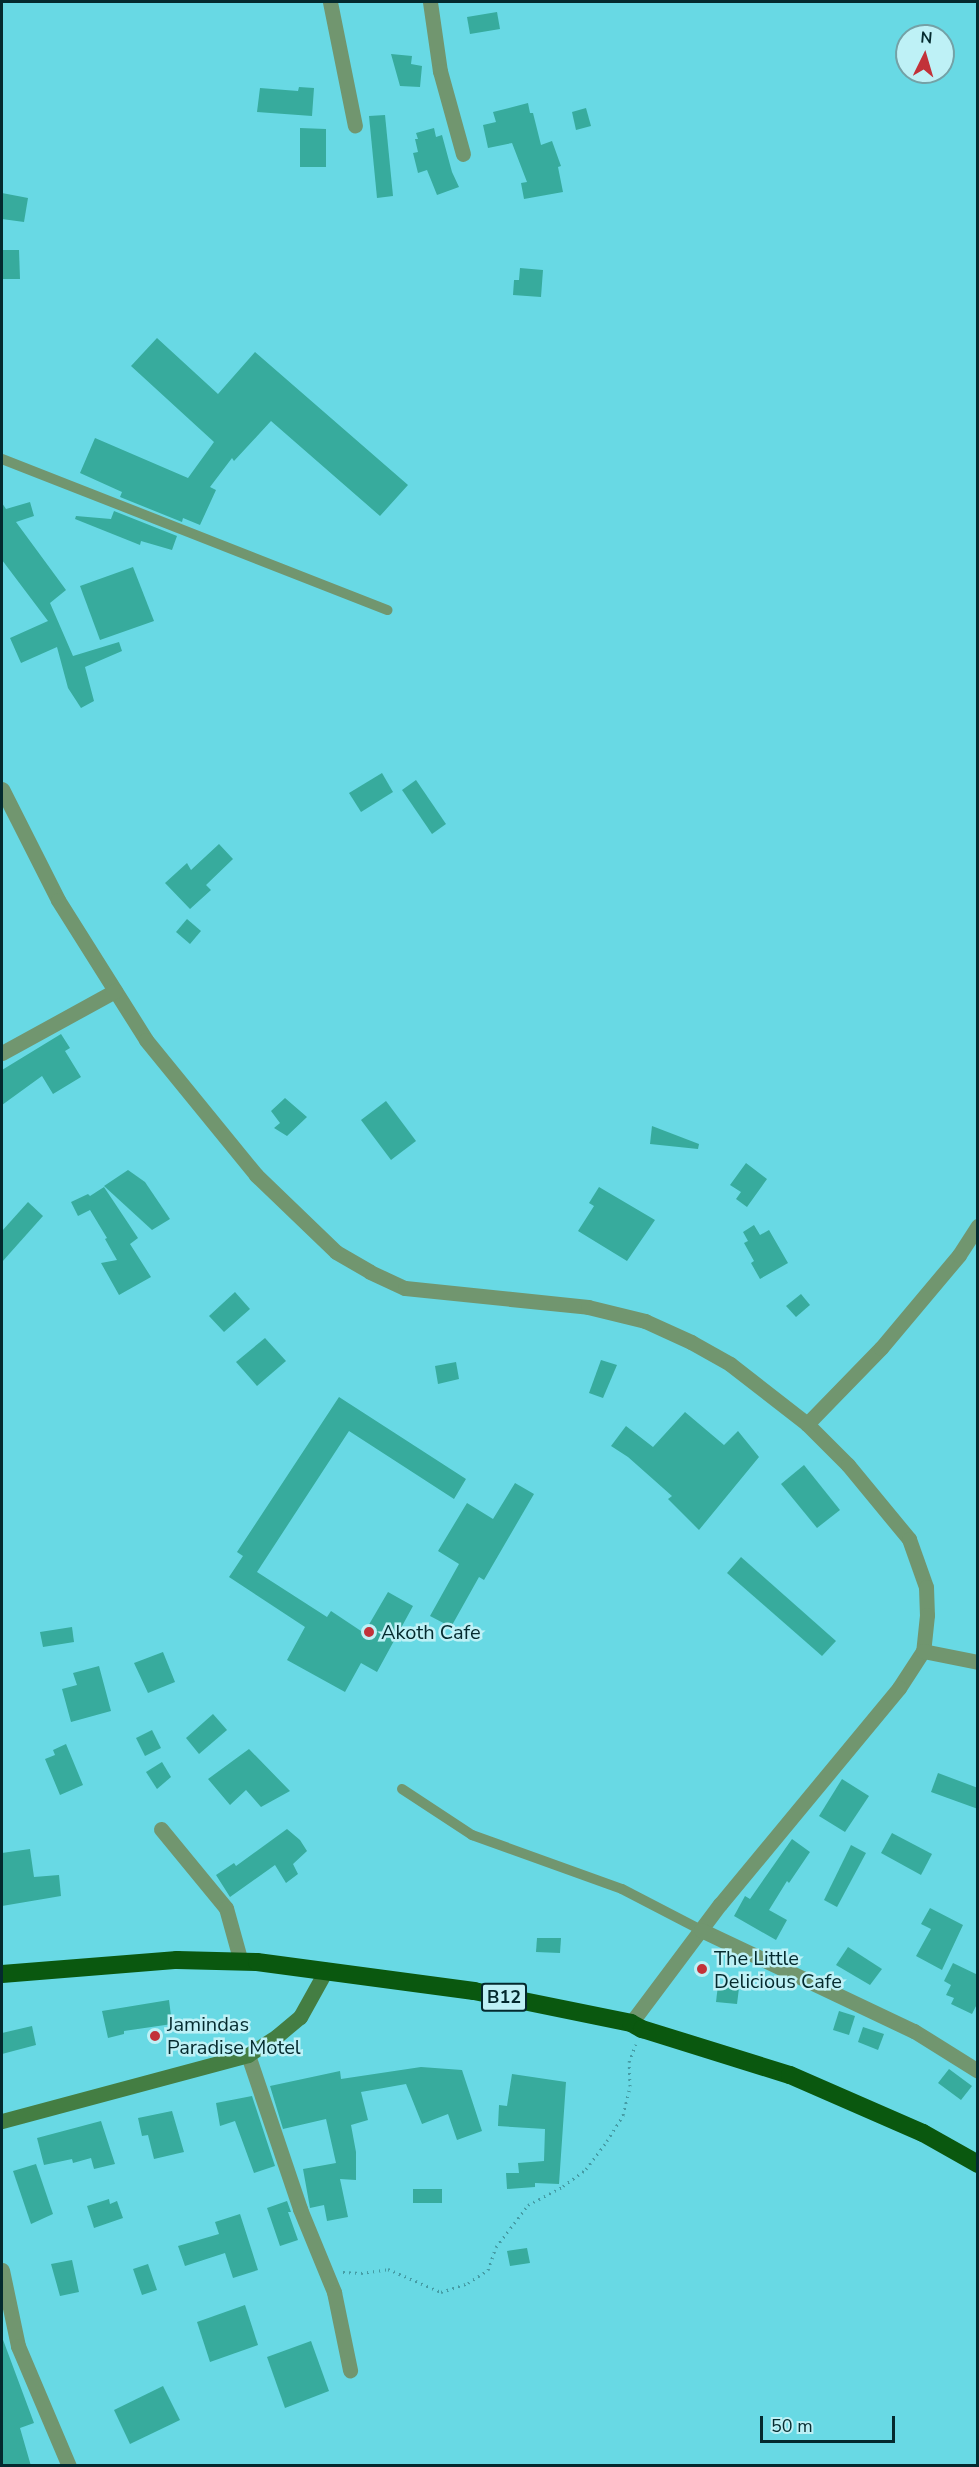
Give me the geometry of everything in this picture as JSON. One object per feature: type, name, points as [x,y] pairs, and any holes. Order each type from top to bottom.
[{"type":"highway","name":"B12","points":[[2,1974],[177,1960],[241,1962],[326,1970],[474,1992],[637,2026],[790,2075],[922,2133],[978,2164]]},
{"type":"street","points":[[330,2],[355,126]]},
{"type":"street","points":[[430,2],[440,71],[463,154]]},
{"type":"street","points":[[2,789],[58,900],[146,1040],[256,1175],[336,1252],[370,1272],[405,1288],[588,1307],[645,1321],[691,1342],[730,1364],[807,1424],[848,1465],[909,1539],[926,1587],[927,1614],[923,1651],[899,1688],[853,1741],[701,1930],[637,2026]]},
{"type":"street","points":[[2,1053],[116,991]]},
{"type":"street","points":[[807,1424],[881,1348],[959,1255],[978,1226]]},
{"type":"street","points":[[923,1651],[978,1662]]},
{"type":"street","points":[[161,1829],[226,1908],[241,1962]]},
{"type":"street","points":[[701,1930],[914,2031],[978,2071]]},
{"type":"street","points":[[2,2121],[248,2055],[277,2037],[300,2017],[326,1970]]},
{"type":"street","points":[[248,2055],[300,2209],[334,2292],[350,2370]]},
{"type":"street","points":[[2,2270],[18,2346],[69,2466]]},
{"type":"lane","points":[[2,459],[387,610]]},
{"type":"lane","points":[[402,1789],[472,1835],[622,1889],[701,1930]]},
{"type":"path","points":[[325,2271],[361,2273],[388,2269],[441,2292],[468,2283],[488,2271],[502,2238],[528,2205],[563,2186],[586,2169],[623,2115],[630,2086],[629,2062],[637,2026]]},
{"type":"building","points":[[497,12],[500,29],[470,34],[467,17]]},
{"type":"building","points":[[391,54],[412,56],[411,64],[422,66],[420,87],[400,86]]},
{"type":"building","points":[[299,87],[314,88],[312,116],[257,112],[260,88],[298,91]]},
{"type":"building","points":[[528,103],[530,113],[533,113],[541,145],[552,141],[561,166],[558,167],[563,192],[524,199],[521,183],[527,182],[512,143],[488,148],[483,125],[496,122],[493,112]]},
{"type":"building","points":[[586,108],[591,126],[576,130],[572,112]]},
{"type":"building","points":[[385,115],[393,196],[377,198],[369,116]]},
{"type":"building","points":[[300,128],[326,129],[326,167],[300,167]]},
{"type":"building","points":[[434,128],[436,137],[442,135],[452,172],[459,187],[437,195],[427,170],[418,173],[413,153],[418,152],[416,133]]},
{"type":"building","points":[[2,193],[28,198],[24,222],[2,219]]},
{"type":"building","points":[[2,250],[19,250],[20,279],[2,279]]},
{"type":"building","points":[[520,268],[543,270],[541,297],[513,295],[514,280],[519,280]]},
{"type":"building","points":[[157,338],[218,394],[255,352],[408,485],[380,516],[271,421],[234,461],[232,458],[210,487],[216,490],[200,525],[183,518],[182,522],[120,497],[122,492],[80,473],[95,438],[188,478],[214,442],[131,366]]},
{"type":"building","points":[[30,502],[34,516],[16,522],[66,590],[50,603],[73,656],[119,642],[122,651],[85,667],[94,701],[81,708],[68,688],[57,647],[21,663],[10,638],[48,621],[2,560],[2,503],[6,509]]},
{"type":"building","points":[[114,511],[177,536],[172,550],[141,541],[140,545],[75,519],[76,516],[111,519]]},
{"type":"building","points":[[133,567],[154,621],[100,640],[80,586]]},
{"type":"building","points":[[382,773],[393,792],[361,812],[349,793]]},
{"type":"building","points":[[416,780],[446,824],[432,834],[402,790]]},
{"type":"building","points":[[219,844],[233,859],[206,885],[211,890],[190,909],[165,883],[187,863],[191,870]]},
{"type":"building","points":[[187,919],[201,931],[190,944],[176,932]]},
{"type":"building","points":[[61,1034],[70,1048],[65,1051],[81,1077],[53,1094],[42,1076],[2,1105],[2,1070]]},
{"type":"building","points":[[285,1098],[307,1117],[287,1136],[274,1128],[280,1123],[271,1111]]},
{"type":"building","points":[[386,1101],[416,1141],[391,1160],[361,1120]]},
{"type":"building","points":[[652,1126],[699,1144],[698,1149],[650,1144]]},
{"type":"building","points":[[746,1163],[767,1179],[747,1207],[736,1199],[741,1192],[730,1185]]},
{"type":"building","points":[[128,1170],[145,1182],[170,1219],[152,1230],[104,1186]]},
{"type":"building","points":[[104,1187],[138,1238],[130,1244],[151,1277],[119,1295],[101,1263],[117,1260],[105,1239],[107,1238],[90,1210],[78,1216],[71,1202],[88,1194],[90,1196]]},
{"type":"building","points":[[599,1187],[655,1220],[627,1261],[578,1231],[594,1206],[589,1203]]},
{"type":"building","points":[[28,1202],[43,1216],[2,1262],[2,1231]]},
{"type":"building","points":[[754,1225],[760,1235],[769,1230],[788,1263],[760,1279],[751,1263],[754,1261],[744,1243],[748,1241],[743,1232]]},
{"type":"building","points":[[235,1292],[250,1309],[224,1332],[209,1316]]},
{"type":"building","points":[[801,1294],[810,1305],[796,1317],[786,1306]]},
{"type":"building","points":[[265,1338],[286,1361],[257,1386],[236,1362]]},
{"type":"building","points":[[601,1360],[617,1365],[603,1398],[589,1393]]},
{"type":"building","points":[[456,1362],[459,1379],[438,1384],[435,1366]]},
{"type":"building","points":[[339,1397],[466,1479],[454,1499],[349,1431],[257,1572],[327,1617],[331,1611],[364,1633],[388,1592],[413,1606],[377,1672],[361,1663],[345,1692],[287,1660],[305,1627],[229,1577],[243,1556],[237,1552]]},
{"type":"building","points":[[685,1412],[724,1445],[738,1431],[759,1457],[699,1530],[668,1499],[672,1496],[628,1457],[611,1446],[626,1426],[653,1447]]},
{"type":"building","points":[[804,1465],[840,1510],[817,1528],[781,1484]]},
{"type":"building","points":[[515,1483],[534,1494],[484,1580],[479,1577],[451,1627],[430,1616],[459,1564],[438,1551],[467,1503],[493,1519]]},
{"type":"building","points":[[741,1557],[836,1641],[822,1656],[727,1573]]},
{"type":"building","points":[[72,1627],[74,1642],[43,1647],[40,1632]]},
{"type":"building","points":[[163,1652],[175,1682],[148,1693],[134,1663]]},
{"type":"building","points":[[99,1666],[111,1711],[71,1722],[62,1689],[77,1685],[73,1673]]},
{"type":"building","points":[[213,1714],[227,1730],[199,1754],[186,1738]]},
{"type":"building","points":[[152,1730],[161,1748],[145,1756],[136,1738]]},
{"type":"building","points":[[66,1744],[83,1785],[60,1795],[45,1759],[55,1755],[53,1750]]},
{"type":"building","points":[[249,1749],[290,1791],[261,1807],[246,1790],[230,1805],[208,1779]]},
{"type":"building","points":[[162,1762],[171,1777],[157,1789],[146,1772]]},
{"type":"building","points":[[938,1773],[978,1788],[978,1809],[931,1792]]},
{"type":"building","points":[[842,1779],[869,1796],[845,1832],[819,1816]]},
{"type":"building","points":[[287,1829],[300,1840],[307,1851],[293,1864],[298,1874],[286,1883],[275,1865],[230,1897],[216,1875],[234,1863],[236,1866]]},
{"type":"building","points":[[892,1833],[932,1854],[921,1875],[881,1853]]},
{"type":"building","points":[[792,1839],[810,1852],[789,1883],[787,1881],[769,1910],[787,1920],[776,1940],[734,1916],[745,1896],[750,1899]]},
{"type":"building","points":[[851,1845],[866,1853],[837,1907],[824,1900]]},
{"type":"building","points":[[30,1849],[34,1877],[59,1875],[61,1896],[2,1906],[2,1853]]},
{"type":"building","points":[[930,1908],[963,1925],[942,1970],[916,1956],[931,1929],[921,1924]]},
{"type":"building","points":[[537,1938],[561,1938],[560,1953],[536,1952]]},
{"type":"building","points":[[848,1947],[882,1969],[870,1985],[836,1965]]},
{"type":"building","points":[[953,1963],[978,1975],[978,2002],[972,2014],[951,2004],[954,1998],[946,1995],[951,1985],[944,1981]]},
{"type":"building","points":[[718,1985],[739,1988],[737,2004],[716,2002]]},
{"type":"building","points":[[169,2000],[172,2024],[124,2031],[124,2034],[108,2038],[102,2011]]},
{"type":"building","points":[[839,2011],[855,2016],[849,2035],[833,2030]]},
{"type":"building","points":[[32,2026],[36,2045],[2,2054],[2,2033]]},
{"type":"building","points":[[863,2027],[884,2034],[878,2050],[858,2042]]},
{"type":"building","points":[[421,2067],[462,2070],[482,2131],[457,2140],[448,2114],[422,2124],[406,2084],[361,2092],[368,2120],[351,2125],[356,2152],[356,2180],[340,2179],[348,2217],[327,2221],[324,2205],[310,2208],[303,2169],[336,2163],[326,2119],[283,2129],[270,2086],[340,2071],[341,2079]]},
{"type":"building","points":[[949,2069],[972,2086],[961,2100],[938,2083]]},
{"type":"building","points":[[512,2074],[566,2082],[559,2184],[535,2183],[535,2187],[507,2189],[506,2173],[519,2173],[518,2163],[544,2161],[545,2129],[498,2126],[499,2105],[507,2106]]},
{"type":"building","points":[[252,2096],[275,2166],[254,2173],[235,2121],[220,2126],[216,2103]]},
{"type":"building","points":[[172,2111],[184,2152],[154,2159],[148,2135],[142,2136],[138,2118]]},
{"type":"building","points":[[101,2121],[115,2164],[94,2169],[91,2158],[73,2163],[72,2159],[44,2165],[37,2138]]},
{"type":"building","points":[[36,2164],[53,2214],[31,2224],[13,2171]]},
{"type":"building","points":[[413,2189],[442,2189],[442,2203],[413,2203]]},
{"type":"building","points":[[109,2199],[110,2204],[117,2201],[123,2218],[94,2228],[87,2206]]},
{"type":"building","points":[[287,2201],[291,2212],[288,2212],[298,2240],[280,2246],[267,2208]]},
{"type":"building","points":[[240,2214],[258,2270],[233,2278],[225,2253],[185,2266],[178,2246],[219,2234],[215,2222]]},
{"type":"building","points":[[527,2248],[530,2263],[510,2266],[507,2251]]},
{"type":"building","points":[[72,2260],[79,2292],[60,2296],[51,2264]]},
{"type":"building","points":[[148,2264],[157,2290],[142,2295],[133,2269]]},
{"type":"building","points":[[245,2305],[258,2345],[210,2362],[197,2322]]},
{"type":"building","points":[[2,2337],[34,2423],[20,2428],[31,2466],[2,2466]]},
{"type":"building","points":[[311,2341],[329,2391],[285,2408],[267,2357]]},
{"type":"building","points":[[163,2386],[180,2420],[130,2444],[114,2410]]},
{"type":"place","name":"Akoth Cafe","points":[[369,1632]]},
{"type":"place","name":"The Little Delicious Cafe","points":[[702,1969]]},
{"type":"place","name":"Jamindas Paradise Motel","points":[[155,2036]]}]
